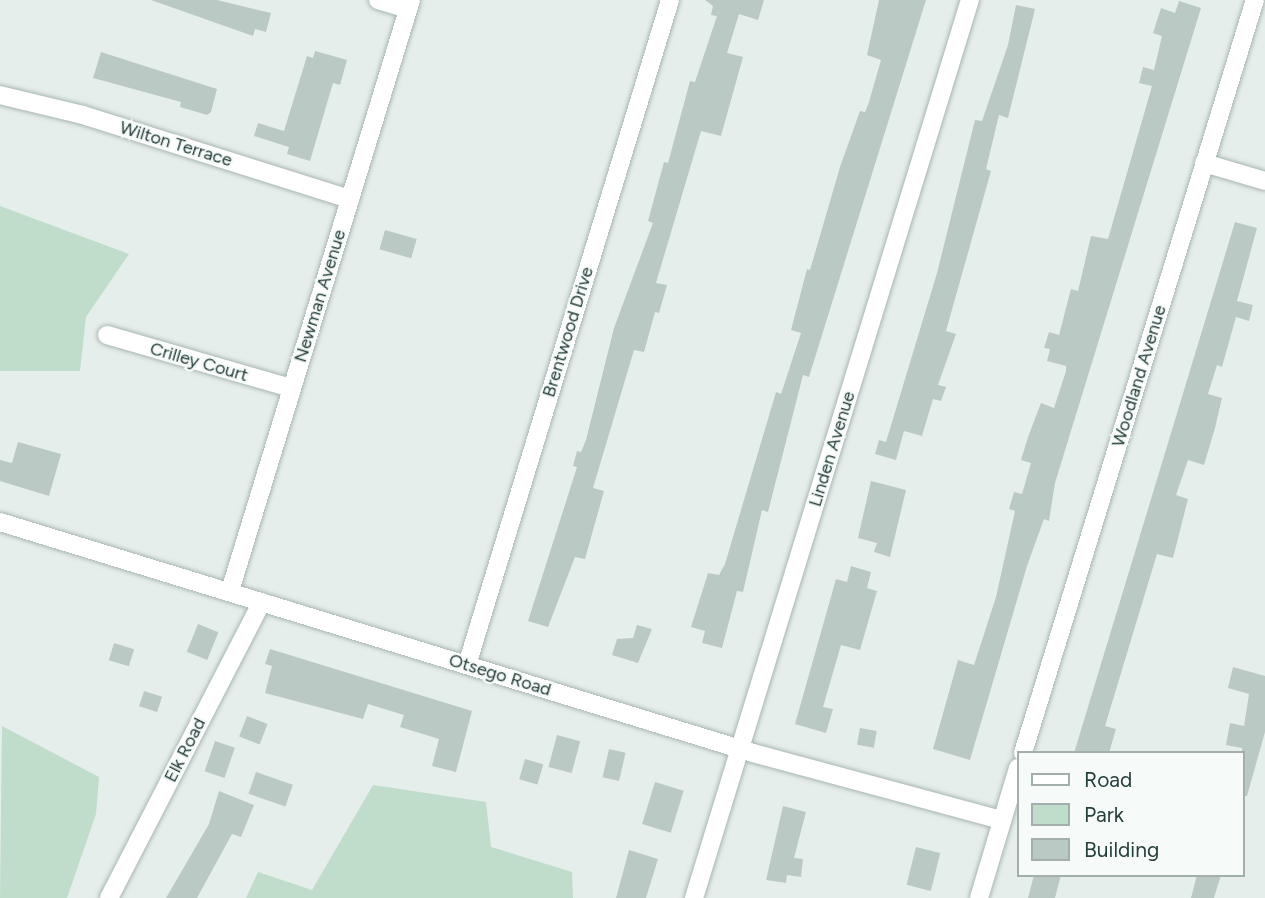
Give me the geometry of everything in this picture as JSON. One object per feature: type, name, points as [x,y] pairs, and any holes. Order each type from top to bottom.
[{"type":"street","points":[[379,0],[410,5]]},
{"type":"street","name":"Brentwood Drive","points":[[467,665],[670,0]]},
{"type":"street","name":"Linden Avenue","points":[[694,898],[970,0]]},
{"type":"street","name":"Woodland Avenue","points":[[1024,751],[1255,0]]},
{"type":"street","name":"Newman Avenue","points":[[230,591],[410,5]]},
{"type":"street","name":"Wilton Terrace","points":[[0,95],[83,116],[350,199]]},
{"type":"street","points":[[1204,163],[1265,181]]},
{"type":"street","name":"Crilley Court","points":[[107,335],[291,388]]},
{"type":"street","name":"Otsego Road","points":[[0,522],[740,749],[1002,820]]},
{"type":"street","name":"Elk Road","points":[[108,898],[262,602]]},
{"type":"street","points":[[979,898],[1016,774]]},
{"type":"green space","points":[[0,206],[129,254],[86,317],[80,371],[0,371]]},
{"type":"green space","points":[[2,726],[99,777],[96,814],[67,898],[0,898]]},
{"type":"green space","points":[[373,785],[486,802],[491,847],[572,872],[573,898],[246,898],[258,872],[312,890]]},
{"type":"building","points":[[151,0],[217,0],[271,13],[266,32],[255,29],[253,36]]},
{"type":"building","points":[[705,0],[764,0],[758,20],[739,14],[727,53],[743,57],[721,136],[701,131],[656,283],[667,285],[659,313],[655,312],[644,352],[634,350],[593,488],[604,491],[585,559],[575,557],[548,627],[528,621],[577,467],[573,466],[577,451],[581,452],[586,440],[614,328],[653,223],[648,221],[664,162],[668,163],[690,81],[695,82],[717,16],[711,15],[713,6]]},
{"type":"building","points":[[879,0],[926,0],[809,377],[803,375],[768,512],[762,510],[743,592],[737,591],[722,648],[702,643],[705,631],[691,627],[708,573],[719,575],[725,564],[776,392],[781,394],[801,333],[791,330],[807,269],[810,270],[840,167],[860,111],[865,112],[869,102],[881,60],[867,55]]},
{"type":"building","points":[[1179,1],[1201,8],[1055,483],[1049,521],[1044,519],[1027,566],[970,760],[933,749],[958,660],[974,665],[996,597],[1015,511],[1009,509],[1014,492],[1022,494],[1031,463],[1021,460],[1028,437],[1041,403],[1054,408],[1066,371],[1066,366],[1047,361],[1050,349],[1044,348],[1049,332],[1059,335],[1071,289],[1078,291],[1091,236],[1108,239],[1152,86],[1139,83],[1143,67],[1154,70],[1162,36],[1153,33],[1161,8],[1175,13]]},
{"type":"building","points":[[1016,5],[1035,9],[1008,118],[999,115],[986,169],[991,171],[946,331],[956,334],[938,385],[946,387],[941,401],[933,399],[922,436],[904,431],[896,460],[875,454],[879,440],[886,442],[937,273],[975,120],[982,121],[1008,45]]},
{"type":"building","points":[[315,51],[347,60],[340,85],[333,83],[310,161],[287,154],[289,147],[254,136],[258,123],[284,131],[307,56],[313,58]]},
{"type":"building","points":[[101,52],[217,89],[211,112],[207,115],[180,107],[181,102],[93,78]]},
{"type":"building","points":[[1235,222],[1257,228],[1237,301],[1253,305],[1249,321],[1236,317],[1222,367],[1217,365],[1208,394],[1222,398],[1215,428],[1204,465],[1188,460],[1176,495],[1188,499],[1173,558],[1157,554],[1105,726],[1116,729],[1110,751],[1075,751]]},
{"type":"building","points":[[385,230],[417,239],[411,258],[379,249]]},
{"type":"building","points":[[18,442],[61,454],[49,496],[0,481],[0,460],[12,463]]},
{"type":"building","points":[[871,481],[906,490],[890,557],[874,552],[877,543],[858,538]]},
{"type":"building","points":[[851,566],[871,572],[867,588],[877,591],[860,650],[841,645],[823,707],[833,709],[826,733],[795,724],[836,579],[847,582]]},
{"type":"building","points":[[198,624],[218,632],[207,660],[187,652]]},
{"type":"building","points":[[637,625],[652,629],[638,663],[612,655],[617,639],[633,638]]},
{"type":"building","points":[[114,643],[134,649],[129,666],[109,660]]},
{"type":"building","points":[[270,649],[472,711],[456,772],[432,766],[439,739],[400,727],[404,715],[368,704],[363,719],[265,693],[272,666],[265,664]]},
{"type":"building","points":[[1233,667],[1265,676],[1265,732],[1247,796],[1244,796],[1244,751],[1242,748],[1226,745],[1230,723],[1244,726],[1249,694],[1228,688]]},
{"type":"building","points":[[144,691],[162,697],[157,712],[139,706]]},
{"type":"building","points":[[247,716],[268,724],[260,744],[239,737]]},
{"type":"building","points":[[860,728],[877,731],[874,748],[857,745]]},
{"type":"building","points":[[557,735],[580,741],[572,773],[548,767]]},
{"type":"building","points":[[215,741],[235,748],[224,778],[205,771]]},
{"type":"building","points":[[609,749],[626,753],[619,781],[602,777]]},
{"type":"building","points":[[525,759],[543,764],[537,784],[519,779]]},
{"type":"building","points":[[256,772],[293,785],[285,806],[249,794]]},
{"type":"building","points":[[655,782],[684,791],[671,833],[642,824]]},
{"type":"building","points":[[219,791],[254,805],[241,837],[232,834],[197,898],[166,898],[209,824]]},
{"type":"building","points":[[783,806],[806,812],[794,858],[803,859],[801,877],[787,875],[786,883],[766,880]]},
{"type":"building","points":[[916,847],[940,853],[931,891],[907,885]]},
{"type":"building","points":[[629,850],[658,859],[646,898],[616,898]]},
{"type":"building","points":[[1033,877],[1060,877],[1055,898],[1028,898]]},
{"type":"building","points":[[1196,877],[1220,877],[1214,898],[1191,898]]}]
